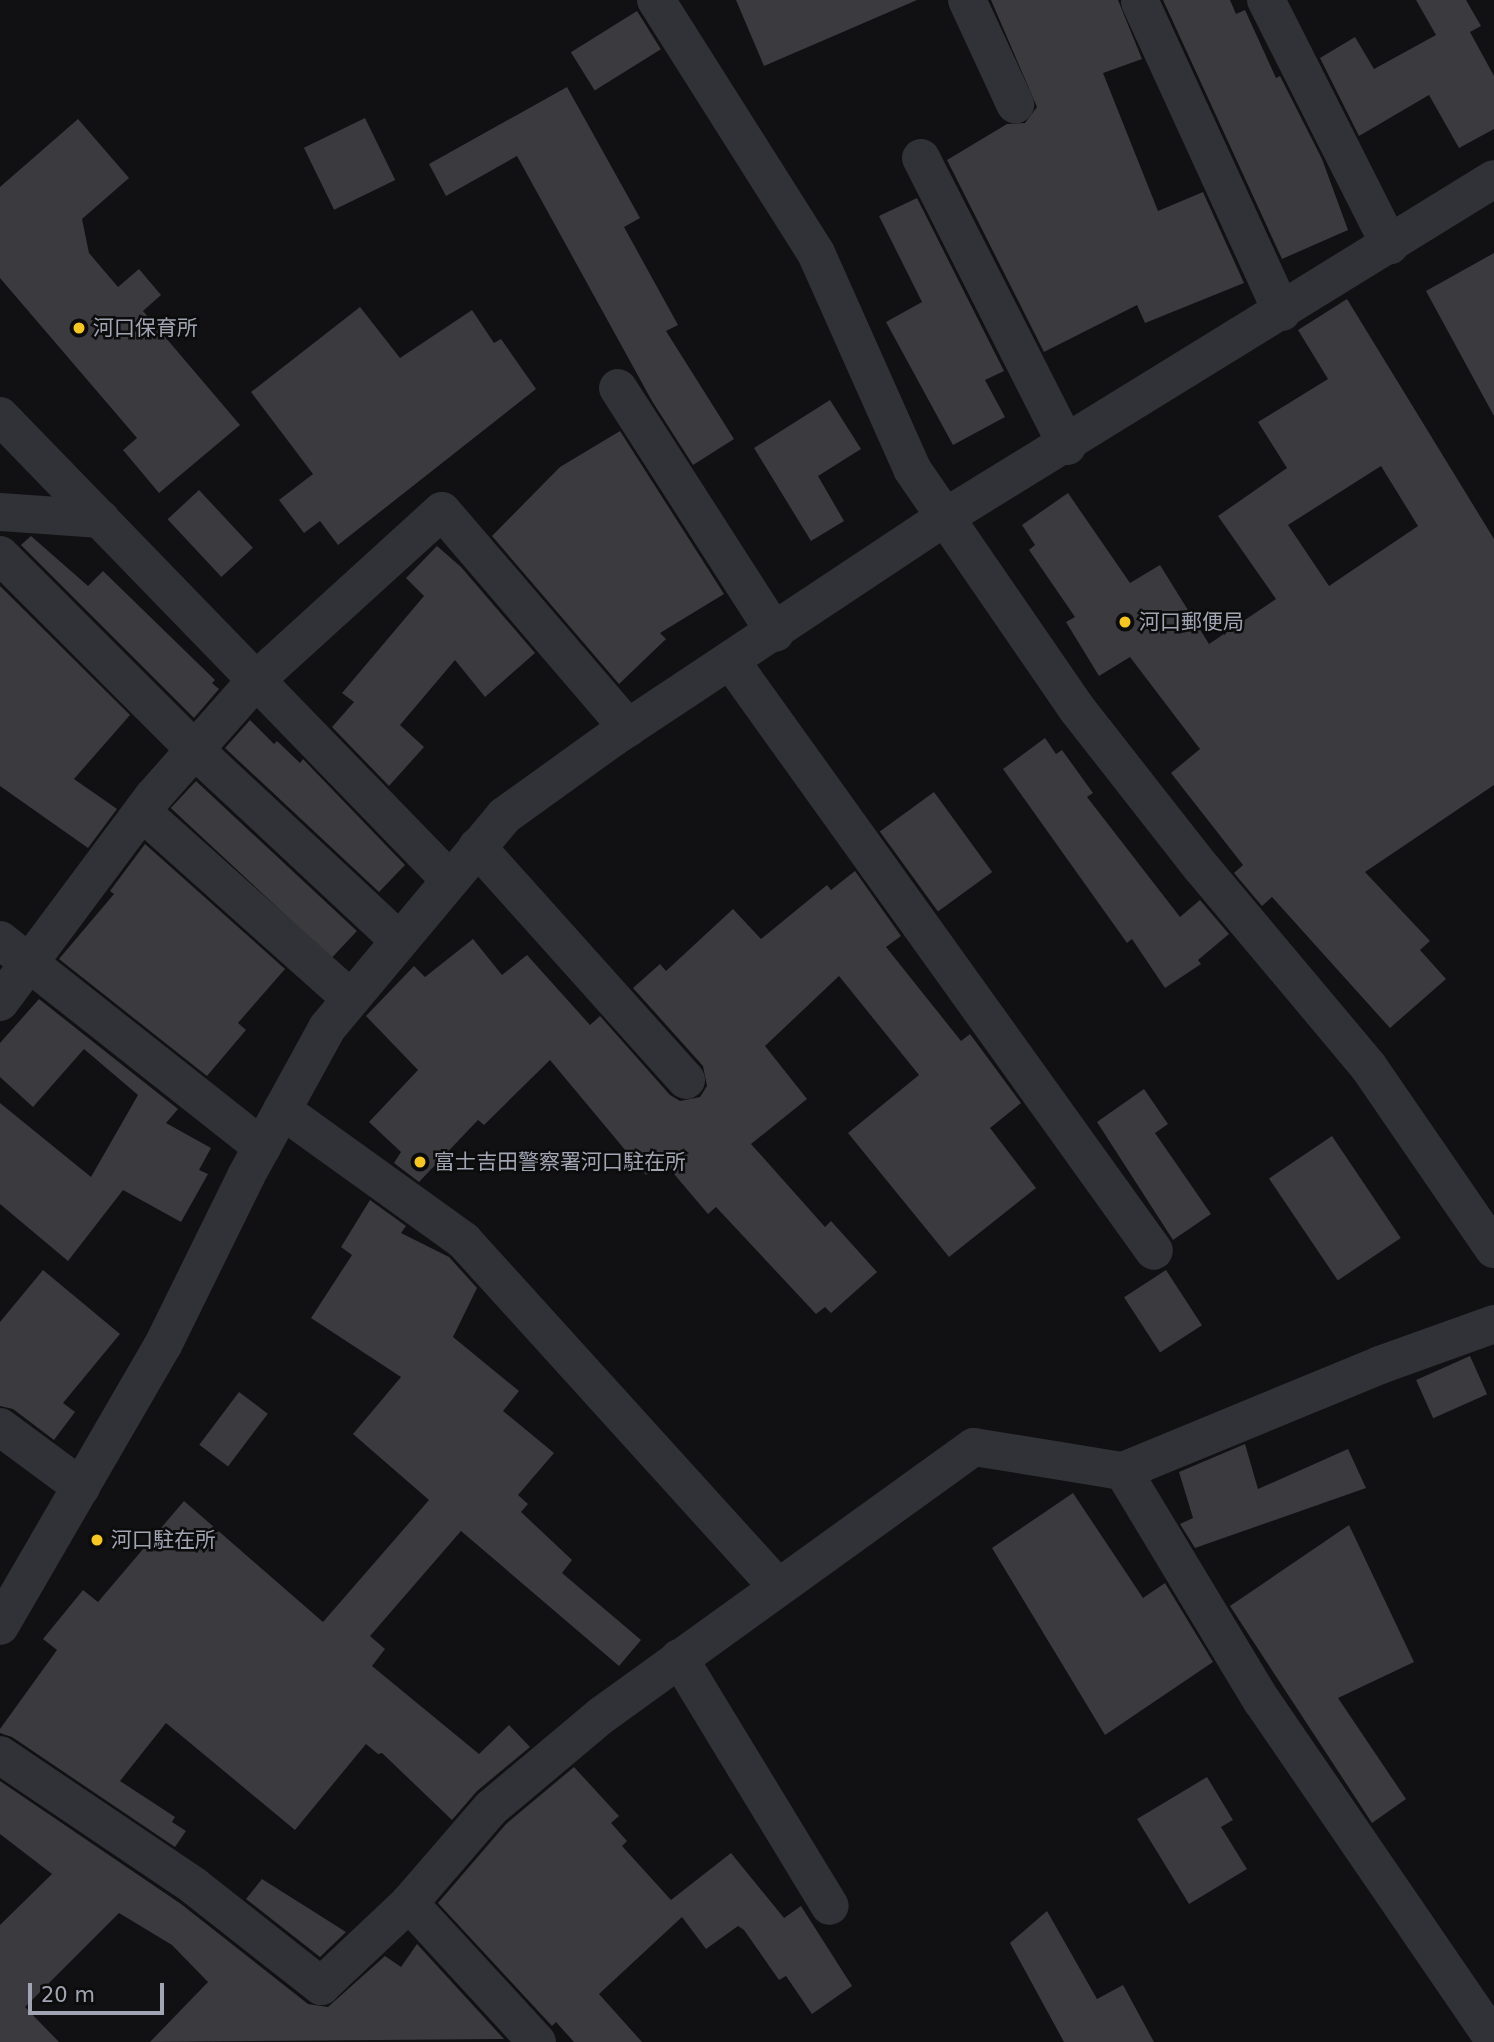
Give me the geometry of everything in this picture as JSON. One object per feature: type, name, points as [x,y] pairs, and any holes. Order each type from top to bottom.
[{"type":"street","points":[[656,0],[816,253],[912,469],[947,516],[1077,709],[1201,867],[1368,1066],[1494,1249]]},
{"type":"street","points":[[967,0],[1015,104]]},
{"type":"street","points":[[1266,0],[1390,246]]},
{"type":"street","points":[[1140,2],[1282,312]]},
{"type":"street","points":[[921,158],[1067,446]]},
{"type":"street","points":[[0,1626],[163,1345],[262,1147],[327,1028],[504,816],[628,728],[775,633],[947,516],[1067,446],[1494,179]]},
{"type":"street","points":[[618,388],[775,633]]},
{"type":"street","points":[[0,416],[449,879]]},
{"type":"street","points":[[0,1002],[14,953],[142,812],[256,680],[442,511],[628,728]]},
{"type":"street","points":[[0,512],[101,519]]},
{"type":"street","points":[[0,555],[195,750],[399,940]]},
{"type":"street","points":[[730,660],[1154,1251]]},
{"type":"street","points":[[142,812],[351,999]]},
{"type":"street","points":[[477,847],[686,1080]]},
{"type":"street","points":[[14,953],[262,1147]]},
{"type":"street","points":[[282,1110],[464,1241],[777,1586]]},
{"type":"street","points":[[0,1755],[194,1886],[321,1986],[409,1903],[491,1808],[679,1658],[974,1447],[1123,1471],[1380,1365],[1494,1324]]},
{"type":"street","points":[[0,1427],[81,1487]]},
{"type":"street","points":[[1123,1471],[1262,1701],[1494,2040]]},
{"type":"street","points":[[679,1658],[830,1906]]},
{"type":"street","points":[[409,1903],[537,2042]]},
{"type":"building","points":[[736,0],[917,0],[764,66]]},
{"type":"building","points":[[991,0],[1118,0],[1142,59],[1103,73],[1158,211],[1203,192],[1244,283],[1145,323],[1137,305],[1044,352],[947,160],[1007,124],[1025,123],[1037,107]]},
{"type":"building","points":[[1163,0],[1230,0],[1236,14],[1245,10],[1276,78],[1280,76],[1322,159],[1348,230],[1282,259]]},
{"type":"building","points":[[1416,0],[1466,0],[1481,26],[1470,32],[1494,76],[1494,129],[1459,148],[1429,95],[1359,136],[1320,58],[1355,37],[1374,69],[1436,35]]},
{"type":"building","points":[[637,11],[661,49],[595,90],[571,52]]},
{"type":"building","points":[[567,87],[640,218],[624,227],[678,325],[666,331],[734,439],[693,465],[652,401],[517,156],[446,196],[429,164]]},
{"type":"building","points":[[365,118],[395,180],[334,210],[304,148]]},
{"type":"building","points":[[78,119],[129,178],[82,219],[89,253],[118,287],[139,269],[161,295],[143,311],[240,425],[159,493],[123,450],[137,438],[0,278],[0,187]]},
{"type":"building","points":[[917,198],[1004,371],[985,380],[1005,417],[953,445],[886,322],[922,302],[879,216]]},
{"type":"building","points":[[1494,253],[1494,416],[1426,291]]},
{"type":"building","points":[[1347,299],[1494,539],[1494,785],[1365,872],[1430,941],[1420,950],[1446,979],[1390,1028],[1272,897],[1262,906],[1234,873],[1243,865],[1171,773],[1200,749],[1130,657],[1099,676],[1066,622],[1075,617],[1029,550],[1035,545],[1022,525],[1068,493],[1130,583],[1160,565],[1209,644],[1276,599],[1218,516],[1287,468],[1258,422],[1328,379],[1298,330]],"holes":[[[1381,466],[1418,526],[1329,586],[1288,525]]]},
{"type":"building","points":[[360,307],[400,358],[472,310],[494,343],[501,339],[536,389],[338,545],[320,521],[304,533],[279,500],[313,474],[251,392]]},
{"type":"building","points":[[830,400],[861,449],[818,476],[844,521],[811,541],[754,448]]},
{"type":"building","points":[[620,431],[724,594],[660,633],[666,639],[619,684],[492,536],[560,467]]},
{"type":"building","points":[[199,490],[253,548],[221,577],[168,519]]},
{"type":"building","points":[[31,536],[88,586],[103,571],[215,680],[212,683],[219,689],[194,718],[21,545]]},
{"type":"building","points":[[437,546],[461,567],[535,653],[485,697],[455,660],[400,725],[424,747],[389,786],[332,727],[354,702],[342,693],[424,596],[406,578]]},
{"type":"building","points":[[0,586],[130,715],[74,779],[117,809],[88,848],[0,786]]},
{"type":"building","points":[[250,720],[274,744],[277,741],[300,763],[303,759],[405,865],[379,892],[225,748]]},
{"type":"building","points":[[1045,738],[1056,754],[1062,750],[1093,793],[1087,797],[1180,917],[1200,900],[1229,934],[1198,960],[1201,964],[1165,988],[1132,939],[1127,943],[1003,769]]},
{"type":"building","points":[[196,781],[357,931],[332,958],[171,808]]},
{"type":"building","points":[[934,792],[992,872],[938,911],[880,831]]},
{"type":"building","points":[[145,844],[285,969],[238,1023],[246,1030],[207,1076],[59,959],[114,894],[110,891]]},
{"type":"building","points":[[855,871],[901,936],[886,947],[961,1041],[970,1034],[1021,1103],[990,1128],[1036,1188],[949,1257],[848,1133],[919,1075],[839,976],[765,1046],[807,1099],[751,1144],[825,1227],[831,1221],[877,1272],[831,1313],[825,1307],[816,1314],[716,1207],[708,1214],[663,1161],[646,1175],[550,1060],[484,1125],[478,1120],[419,1182],[394,1163],[401,1152],[369,1122],[418,1070],[366,1016],[414,966],[425,977],[473,939],[502,975],[527,955],[590,1025],[600,1016],[670,1095],[680,1101],[700,1097],[707,1086],[703,1066],[633,988],[660,964],[666,971],[733,909],[761,939],[827,885],[831,890]]},
{"type":"building","points":[[39,999],[178,1109],[166,1123],[211,1148],[199,1170],[208,1174],[181,1222],[123,1190],[68,1261],[0,1204],[0,1103],[91,1177],[138,1095],[84,1049],[33,1107],[0,1077],[0,1043]]},
{"type":"building","points":[[1144,1089],[1168,1124],[1155,1133],[1211,1214],[1173,1240],[1097,1122]]},
{"type":"building","points":[[1332,1136],[1401,1238],[1338,1280],[1269,1178]]},
{"type":"building","points":[[370,1200],[406,1226],[401,1233],[449,1257],[477,1288],[453,1337],[519,1391],[503,1411],[554,1453],[518,1495],[528,1504],[521,1512],[572,1560],[562,1573],[641,1640],[619,1666],[461,1531],[370,1636],[385,1649],[372,1666],[479,1754],[509,1725],[530,1747],[477,1791],[452,1820],[382,1753],[378,1754],[366,1744],[295,1830],[166,1723],[120,1781],[175,1817],[172,1822],[186,1831],[175,1847],[12,1737],[0,1733],[0,1729],[57,1650],[43,1639],[83,1590],[98,1602],[184,1501],[323,1622],[429,1500],[353,1434],[401,1377],[311,1318],[352,1255],[341,1247]]},
{"type":"building","points":[[43,1270],[120,1334],[63,1403],[75,1412],[54,1440],[13,1409],[0,1406],[0,1322]]},
{"type":"building","points":[[1166,1270],[1202,1325],[1160,1353],[1124,1297]]},
{"type":"building","points":[[1470,1356],[1487,1394],[1433,1418],[1416,1380]]},
{"type":"building","points":[[239,1392],[268,1414],[228,1466],[199,1445]]},
{"type":"building","points":[[1245,1444],[1258,1489],[1348,1449],[1366,1488],[1195,1548],[1180,1524],[1193,1518],[1179,1472]]},
{"type":"building","points":[[1073,1493],[1143,1598],[1165,1583],[1213,1662],[1105,1735],[992,1548]]},
{"type":"building","points":[[1349,1525],[1414,1662],[1338,1698],[1406,1799],[1372,1823],[1230,1606]]},
{"type":"building","points":[[574,1767],[619,1816],[611,1823],[627,1841],[622,1846],[671,1900],[731,1853],[784,1918],[801,1906],[852,1986],[812,2014],[786,1976],[779,1980],[744,1930],[738,1926],[706,1949],[682,1917],[599,1994],[642,2042],[574,2042],[556,2022],[552,2026],[438,1903],[506,1824]]},
{"type":"building","points":[[1207,1777],[1233,1820],[1221,1827],[1247,1869],[1189,1904],[1137,1819]]},
{"type":"building","points":[[0,1781],[181,1904],[308,2004],[328,2007],[385,1956],[401,1967],[417,1944],[504,2039],[150,2042],[208,1982],[172,1945],[119,1913],[25,2007],[59,2042],[0,2042],[0,1925],[52,1874],[0,1834]]},
{"type":"building","points":[[262,1879],[346,1932],[320,1957],[246,1899]]},
{"type":"building","points":[[1047,1911],[1097,1999],[1123,1985],[1154,2042],[1064,2042],[1010,1943]]},
{"type":"place","name":"河口保育所","points":[[79,328]]},
{"type":"place","name":"河口郵便局","points":[[1125,622]]},
{"type":"place","name":"富士吉田警察署河口駐在所","points":[[420,1162]]},
{"type":"place","name":"河口駐在所","points":[[97,1540]]}]
